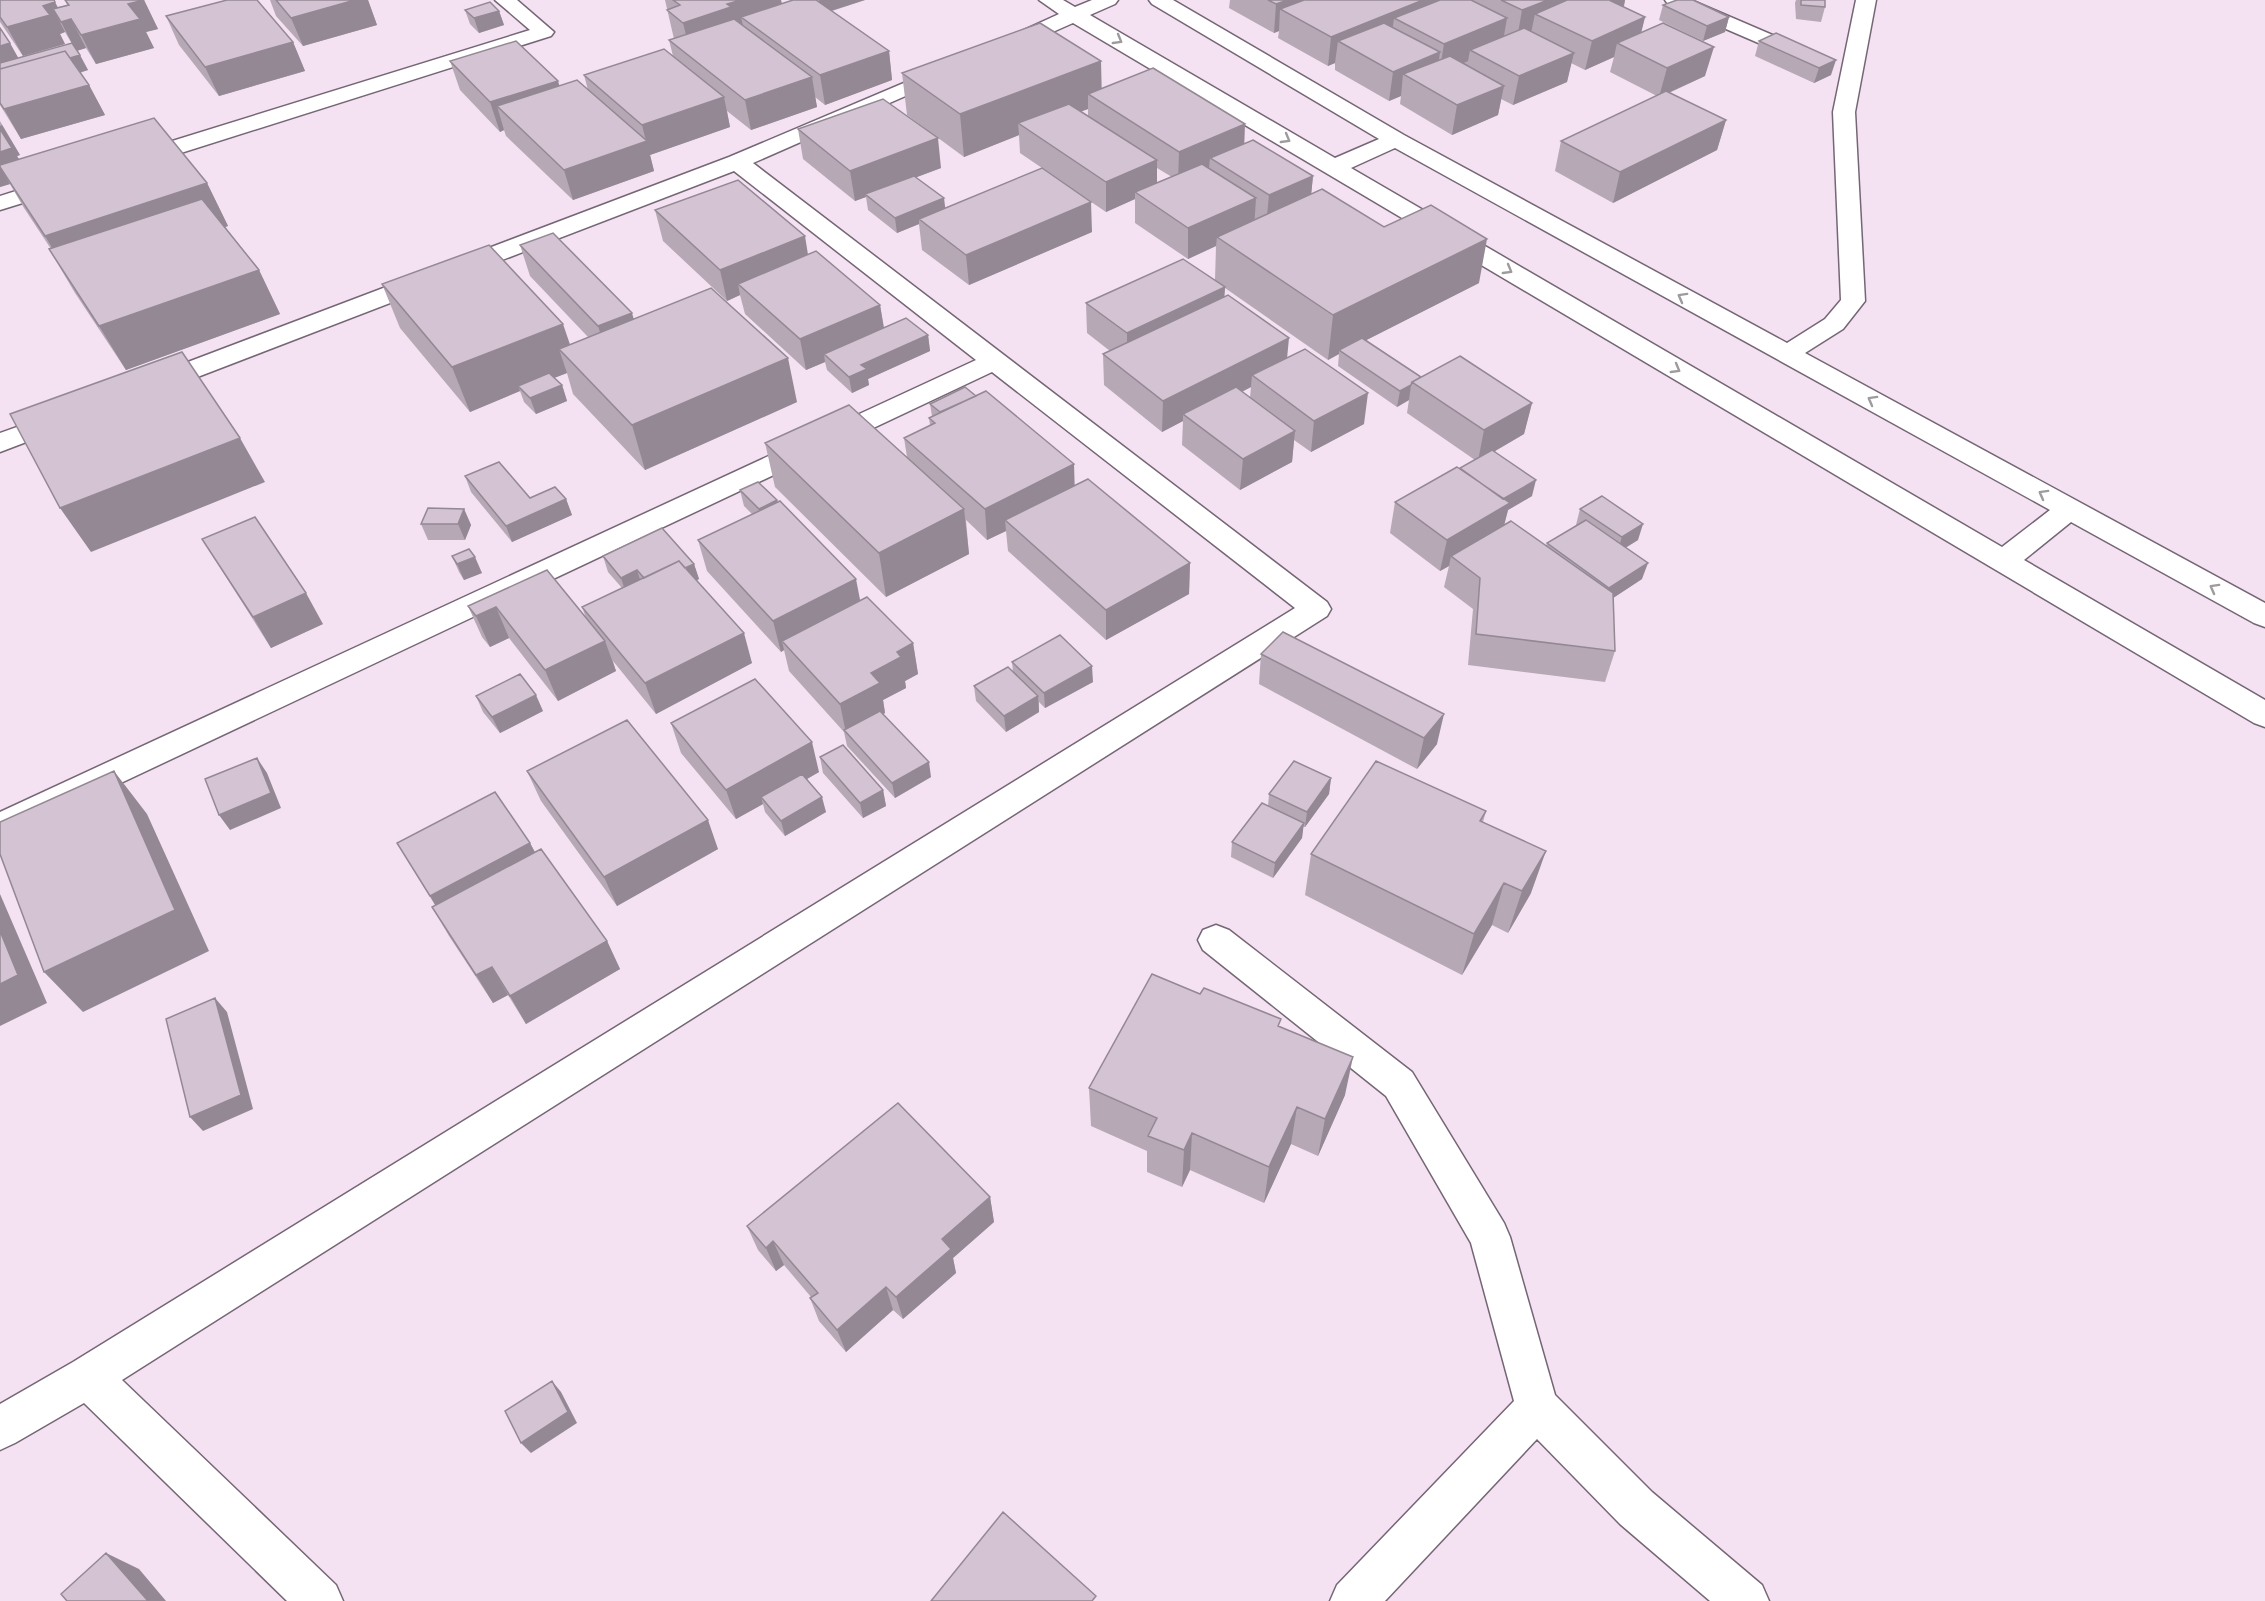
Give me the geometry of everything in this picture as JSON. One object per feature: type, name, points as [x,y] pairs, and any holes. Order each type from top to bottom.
[{"type":"street","points":[[113,167],[544,32],[506,0]]},
{"type":"street","points":[[1049,0],[2265,715]]},
{"type":"street","points":[[988,53],[1108,0]]},
{"type":"street","points":[[1159,0],[1396,140],[2265,616]]},
{"type":"street","points":[[1676,0],[1851,75]]},
{"type":"street","points":[[1787,354],[1834,324],[1853,301],[1844,112],[1866,0]]},
{"type":"street","points":[[134,392],[737,162],[966,63]]},
{"type":"street","points":[[1334,167],[1396,140]]},
{"type":"street","points":[[0,1428],[88,1377],[1316,609],[737,162]]},
{"type":"street","points":[[0,203],[79,178]]},
{"type":"street","points":[[0,826],[994,360]]},
{"type":"street","points":[[0,443],[78,413]]},
{"type":"street","points":[[2003,561],[2070,509]]},
{"type":"street","points":[[1216,940],[1399,1084],[1490,1237],[1537,1408],[1636,1508],[1746,1601]]},
{"type":"street","points":[[88,1377],[320,1601]]},
{"type":"street","points":[[1353,1601],[1537,1408]]},
{"type":"building","points":[[0,0],[54,0],[55,2],[43,6],[50,15],[7,27],[0,17]]},
{"type":"building","points":[[65,0],[144,0],[128,4],[140,19],[81,35],[71,19],[61,22],[53,9],[69,5]]},
{"type":"building","points":[[227,0],[257,0],[293,42],[205,67],[166,16]]},
{"type":"building","points":[[276,0],[355,0],[291,18]]},
{"type":"building","points":[[673,0],[741,0],[727,4],[731,7],[683,23],[667,10],[680,5]]},
{"type":"building","points":[[793,0],[816,0],[889,51],[820,75],[741,17]]},
{"type":"building","points":[[1268,0],[1288,0],[1276,4]]},
{"type":"building","points":[[1304,0],[1423,0],[1331,37],[1280,9]]},
{"type":"building","points":[[1440,0],[1471,0],[1507,18],[1444,44],[1394,18]]},
{"type":"building","points":[[1501,0],[1548,0],[1522,10]]},
{"type":"building","points":[[1567,0],[1613,0],[1611,1],[1645,17],[1592,41],[1535,14]]},
{"type":"building","points":[[1677,0],[1693,0],[1729,17],[1707,26],[1663,5]]},
{"type":"building","points":[[1801,0],[1825,0],[1825,7],[1801,5]]},
{"type":"building","points":[[490,2],[499,11],[474,18],[465,10]]},
{"type":"building","points":[[734,19],[812,77],[745,100],[669,40]]},
{"type":"building","points":[[1040,23],[1101,61],[960,114],[902,73]]},
{"type":"building","points":[[1384,23],[1440,52],[1393,72],[1338,41]]},
{"type":"building","points":[[1663,23],[1714,47],[1667,68],[1617,43]]},
{"type":"building","points":[[0,28],[10,43],[0,46]]},
{"type":"building","points":[[1524,28],[1574,53],[1519,76],[1470,50]]},
{"type":"building","points":[[1776,33],[1836,60],[1819,68],[1759,41]]},
{"type":"building","points":[[516,41],[558,81],[490,102],[450,61]]},
{"type":"building","points":[[72,43],[80,55],[70,58],[65,51],[0,69],[0,63]]},
{"type":"building","points":[[664,49],[724,97],[642,125],[584,75]]},
{"type":"building","points":[[65,51],[89,85],[4,109],[0,103],[0,69]]},
{"type":"building","points":[[1450,56],[1504,86],[1457,105],[1403,74]]},
{"type":"building","points":[[1153,68],[1245,124],[1179,152],[1088,94]]},
{"type":"building","points":[[577,80],[647,141],[564,170],[497,106]]},
{"type":"building","points":[[1666,91],[1726,120],[1620,172],[1561,141]]},
{"type":"building","points":[[883,99],[938,138],[850,171],[798,129]]},
{"type":"building","points":[[1069,104],[1157,160],[1106,182],[1018,123]]},
{"type":"building","points":[[154,118],[207,183],[45,236],[0,167],[0,165]]},
{"type":"building","points":[[0,129],[12,148],[0,152]]},
{"type":"building","points":[[1253,140],[1313,176],[1269,195],[1210,158]]},
{"type":"building","points":[[1202,164],[1256,198],[1188,228],[1135,192]]},
{"type":"building","points":[[1042,168],[1091,202],[966,255],[919,219]]},
{"type":"building","points":[[914,176],[944,198],[895,218],[865,194]]},
{"type":"building","points":[[738,180],[805,236],[720,270],[655,210]]},
{"type":"building","points":[[1322,189],[1384,227],[1431,205],[1487,239],[1333,315],[1217,237]]},
{"type":"building","points":[[202,199],[259,270],[99,326],[49,249]]},
{"type":"building","points":[[553,233],[632,313],[598,326],[520,245]]},
{"type":"building","points":[[489,245],[563,324],[452,367],[382,284]]},
{"type":"building","points":[[816,251],[880,305],[800,339],[738,284]]},
{"type":"building","points":[[1183,259],[1225,287],[1127,333],[1086,303]]},
{"type":"building","points":[[711,288],[788,358],[632,425],[559,349]]},
{"type":"building","points":[[1228,295],[1289,338],[1163,401],[1103,354]]},
{"type":"building","points":[[906,318],[928,335],[861,365],[867,369],[849,377],[824,354]]},
{"type":"building","points":[[1362,338],[1421,377],[1400,391],[1339,350]]},
{"type":"building","points":[[1305,349],[1368,393],[1314,421],[1252,375]]},
{"type":"building","points":[[182,352],[240,438],[60,508],[10,414]]},
{"type":"building","points":[[1460,356],[1532,403],[1484,430],[1412,382]]},
{"type":"building","points":[[549,373],[562,385],[530,398],[518,386]]},
{"type":"building","points":[[965,387],[976,396],[940,412],[930,404]]},
{"type":"building","points":[[1236,387],[1295,431],[1243,459],[1183,414]]},
{"type":"building","points":[[986,391],[1074,464],[985,509],[904,438],[935,423],[929,418]]},
{"type":"building","points":[[849,405],[964,509],[879,553],[765,443]]},
{"type":"building","points":[[1492,450],[1536,480],[1503,499],[1460,468]]},
{"type":"building","points":[[499,462],[530,498],[555,487],[566,499],[506,526],[465,476]]},
{"type":"building","points":[[1457,467],[1510,503],[1447,540],[1395,502]]},
{"type":"building","points":[[1088,479],[1190,563],[1106,610],[1005,520]]},
{"type":"building","points":[[758,482],[777,500],[759,509],[740,490]]},
{"type":"building","points":[[1602,496],[1643,524],[1622,537],[1580,509]]},
{"type":"building","points":[[780,501],[856,579],[773,621],[698,540]]},
{"type":"building","points":[[428,508],[464,509],[458,524],[421,524]]},
{"type":"building","points":[[255,517],[306,593],[253,617],[202,539]]},
{"type":"building","points":[[1586,520],[1648,563],[1609,588],[1547,543]]},
{"type":"building","points":[[1511,521],[1613,593],[1615,651],[1476,634],[1480,578],[1451,556]]},
{"type":"building","points":[[662,528],[694,564],[685,568],[679,561],[644,578],[637,570],[621,578],[603,556]]},
{"type":"building","points":[[469,549],[475,557],[457,564],[452,556]]},
{"type":"building","points":[[679,561],[744,633],[645,683],[582,607]]},
{"type":"building","points":[[547,570],[605,641],[545,670],[496,607],[476,616],[468,606]]},
{"type":"building","points":[[867,597],[913,643],[897,652],[901,657],[871,673],[880,683],[840,704],[782,641]]},
{"type":"building","points":[[1283,632],[1444,714],[1424,738],[1261,654]]},
{"type":"building","points":[[1060,635],[1092,666],[1044,693],[1012,662]]},
{"type":"building","points":[[1008,667],[1038,696],[1004,716],[974,686]]},
{"type":"building","points":[[520,674],[536,695],[492,717],[476,696]]},
{"type":"building","points":[[755,679],[812,742],[726,790],[671,723]]},
{"type":"building","points":[[880,711],[929,762],[892,783],[844,730]]},
{"type":"building","points":[[627,720],[708,820],[604,877],[527,771]]},
{"type":"building","points":[[843,745],[883,790],[860,803],[820,757]]},
{"type":"building","points":[[257,758],[271,793],[219,815],[205,779]]},
{"type":"building","points":[[1294,761],[1331,778],[1307,812],[1269,794]]},
{"type":"building","points":[[1376,761],[1486,811],[1480,821],[1546,851],[1522,891],[1504,883],[1474,934],[1311,854]]},
{"type":"building","points":[[114,771],[175,910],[44,972],[0,854],[0,822]]},
{"type":"building","points":[[802,774],[822,797],[781,821],[761,797]]},
{"type":"building","points":[[495,792],[530,843],[430,896],[397,843]]},
{"type":"building","points":[[1262,803],[1304,823],[1275,863],[1232,842]]},
{"type":"building","points":[[541,849],[607,941],[510,996],[492,967],[476,975],[432,907]]},
{"type":"building","points":[[0,931],[18,975],[0,984]]},
{"type":"building","points":[[1152,974],[1200,994],[1204,988],[1281,1019],[1278,1026],[1353,1057],[1325,1119],[1297,1107],[1269,1167],[1192,1133],[1184,1150],[1148,1136],[1157,1118],[1089,1088]]},
{"type":"building","points":[[215,998],[241,1095],[190,1117],[166,1019]]},
{"type":"building","points":[[898,1103],[990,1197],[942,1239],[951,1249],[896,1297],[886,1287],[837,1330],[810,1298],[818,1293],[773,1241],[766,1248],[747,1226]]},
{"type":"building","points":[[552,1381],[568,1412],[521,1443],[505,1411]]},
{"type":"building","points":[[1003,1512],[1096,1596],[1092,1601],[931,1601]]},
{"type":"building","points":[[106,1553],[148,1601],[67,1601],[61,1594]]}]
